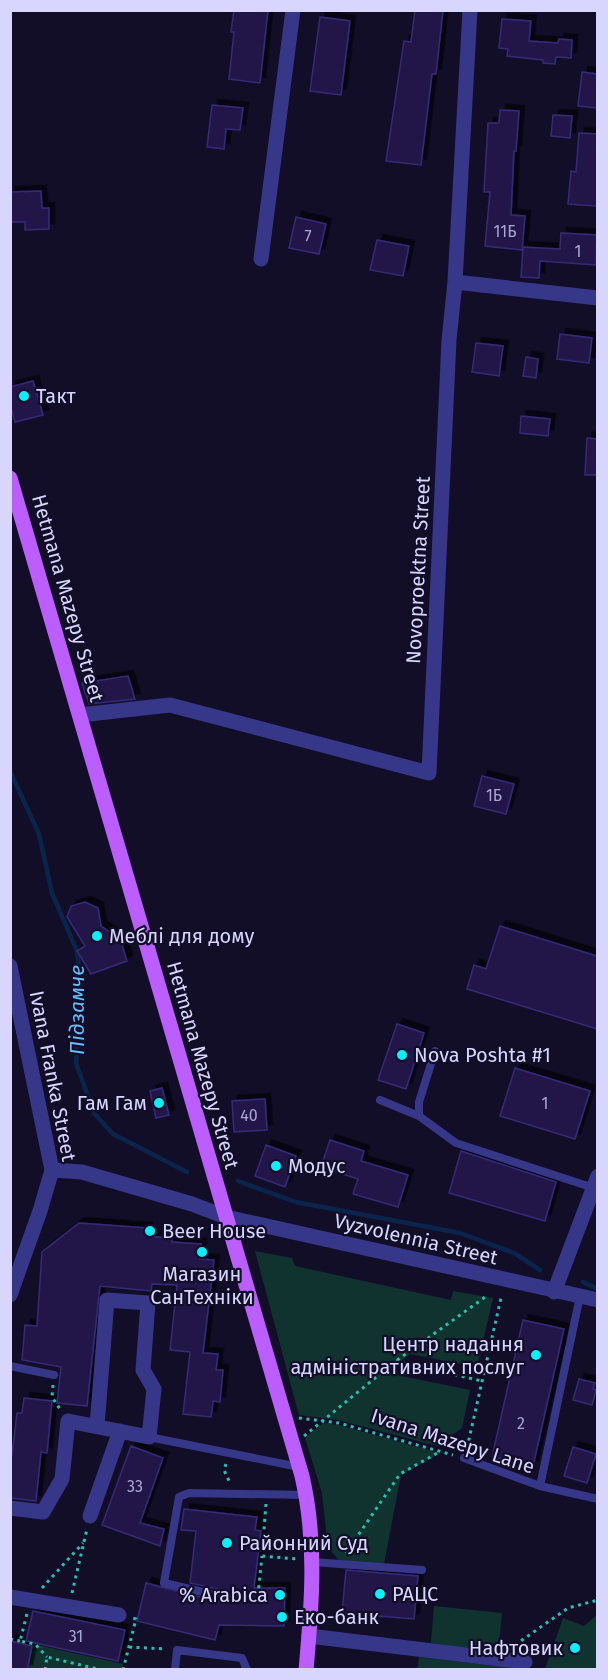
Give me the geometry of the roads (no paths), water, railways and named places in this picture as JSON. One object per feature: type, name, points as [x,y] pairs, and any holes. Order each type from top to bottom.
[{"type":"main road","name":"Hetmana Mazepy Street","points":[[10,478],[299,1467],[310,1521],[306,1560],[313,1595],[306,1670]]},
{"type":"street","points":[[261,259],[293,10]]},
{"type":"street","name":"Novoproektna Street","points":[[80,715],[170,705],[429,773],[449,340],[455,282],[470,10]]},
{"type":"street","points":[[455,282],[597,298]]},
{"type":"street","name":"Ivana Franka Street","points":[[10,966],[52,1170],[10,1295]]},
{"type":"street","name":"Vyzvolennia Street","points":[[52,1170],[82,1172],[192,1204],[226,1217],[597,1300]]},
{"type":"street","points":[[554,1292],[595,1184]]},
{"type":"street","points":[[10,1508],[43,1512],[62,1479],[68,1421],[149,1437],[154,1389],[143,1370],[148,1303],[107,1300],[97,1426]]},
{"type":"street","points":[[90,1516],[120,1431]]},
{"type":"street","points":[[10,1597],[119,1615]]},
{"type":"street","points":[[309,1636],[525,1662]]},
{"type":"lane","points":[[419,1116],[419,1102],[435,1052]]},
{"type":"lane","points":[[380,1100],[419,1116],[456,1143],[595,1184]]},
{"type":"lane","points":[[540,1486],[580,1296]]},
{"type":"lane","points":[[10,1366],[54,1375]]},
{"type":"lane","points":[[149,1437],[299,1467]]},
{"type":"lane","name":"Ivana Mazepy Lane","points":[[464,1458],[540,1486],[597,1499]]},
{"type":"lane","points":[[224,1597],[164,1583],[179,1497],[189,1493],[306,1496]]},
{"type":"lane","points":[[306,1560],[422,1570]]},
{"type":"lane","points":[[175,1670],[177,1650],[242,1658],[247,1670]]},
{"type":"waterway","name":"Підзамче","points":[[10,771],[39,834],[52,893],[77,951],[81,983],[76,1063],[94,1113],[113,1134],[187,1172]]},
{"type":"waterway","name":"Підзамче","points":[[238,1181],[296,1202],[460,1233],[514,1253],[540,1270]]},
{"type":"waterway","name":"Підзамче","points":[[583,1282],[598,1289]]},
{"type":"place","name":"Такт","points":[[24,396]]},
{"type":"place","name":"Меблі для дому","points":[[97,936]]},
{"type":"place","name":"Nova Poshta #1","points":[[402,1055]]},
{"type":"place","name":"Гам Гам","points":[[159,1103]]},
{"type":"place","name":"Модус","points":[[276,1166]]},
{"type":"place","name":"Beer House","points":[[150,1231]]},
{"type":"place","name":"Магазин СанТехніки","points":[[202,1252]]},
{"type":"place","name":"Центр надання адміністративних послуг","points":[[536,1355]]},
{"type":"place","name":"Районний Суд","points":[[227,1543]]},
{"type":"place","name":"РАЦС","points":[[380,1594]]},
{"type":"place","name":"% Arabica","points":[[280,1595]]},
{"type":"place","name":"Еко-банк","points":[[282,1617]]},
{"type":"place","name":"Нафтовик","points":[[575,1648]]}]
